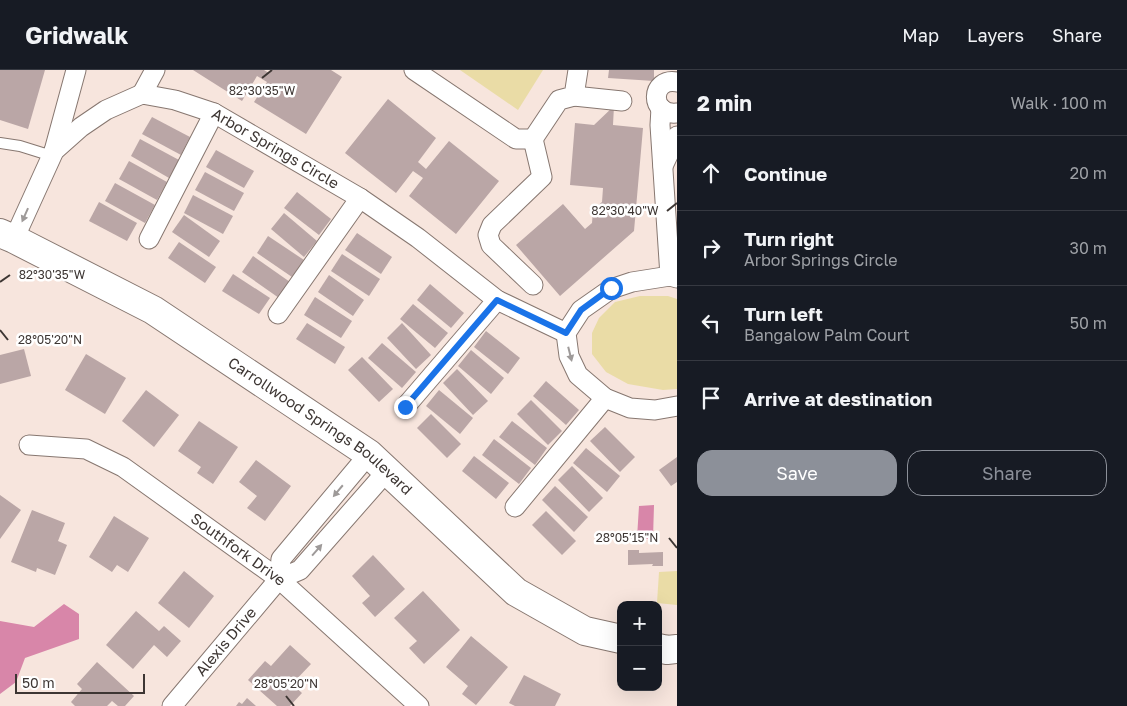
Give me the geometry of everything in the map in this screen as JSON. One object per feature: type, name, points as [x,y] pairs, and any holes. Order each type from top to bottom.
[{"type":"street","points":[[7,236],[53,153],[76,70]]},
{"type":"street","points":[[53,153],[80,127],[106,110],[142,94],[155,70]]},
{"type":"street","points":[[414,70],[525,139],[542,177],[492,225],[488,235],[491,245],[533,285]]},
{"type":"street","points":[[574,96],[578,70]]},
{"type":"street","points":[[675,78],[659,88],[656,98],[658,104],[669,110],[660,125],[673,277],[632,282],[611,288],[581,310],[566,333],[569,356],[578,375],[605,398],[630,408],[655,410],[677,406]]},
{"type":"street","name":"Arbor Springs Circle","points":[[142,94],[175,100],[214,114],[360,198],[418,238],[497,300],[566,333]]},
{"type":"street","points":[[525,139],[558,100],[574,96],[622,101]]},
{"type":"street","points":[[149,239],[214,114]]},
{"type":"street","points":[[663,168],[677,136]]},
{"type":"street","points":[[278,314],[360,198]]},
{"type":"street","name":"Carrollwood Springs Boulevard","points":[[7,236],[153,310],[378,462],[516,592],[585,631],[617,638]]},
{"type":"street","points":[[405,407],[497,300]]},
{"type":"street","points":[[515,508],[605,398]]},
{"type":"street","name":"Southfork Drive","points":[[29,445],[86,449],[123,467],[279,579],[419,706]]},
{"type":"street","name":"Alexis Drive","points":[[172,706],[279,579],[281,559],[378,462]]},
{"type":"street","points":[[662,649],[677,649]]},
{"type":"lane","points":[[0,143],[53,153]]},
{"type":"shaded area","points":[[460,70],[543,70],[518,110]]},
{"type":"shaded area","points":[[640,296],[668,296],[677,299],[677,389],[663,390],[628,384],[606,372],[592,354],[592,333],[599,318],[615,302]]},
{"type":"shaded area","points":[[654,505],[653,539],[637,538],[639,506]]},
{"type":"shaded area","points":[[677,571],[677,605],[657,601],[659,572]]},
{"type":"shaded area","points":[[64,604],[79,614],[79,639],[25,658],[16,682],[0,694],[0,621],[34,627]]},
{"type":"building","points":[[0,70],[45,70],[28,129],[0,120]]},
{"type":"building","points":[[193,70],[264,70],[269,73],[271,70],[331,70],[342,77],[306,134],[254,102],[267,82],[257,76],[242,101]]},
{"type":"building","points":[[609,70],[654,70],[654,81],[608,78]]},
{"type":"building","points":[[388,99],[436,138],[418,162],[426,169],[449,141],[499,181],[456,234],[409,196],[423,178],[413,171],[396,193],[345,153]]},
{"type":"building","points":[[614,106],[613,125],[643,128],[634,231],[560,296],[516,245],[563,204],[585,229],[592,223],[593,210],[602,202],[603,188],[570,185],[575,123],[594,125]]},
{"type":"building","points":[[152,117],[190,137],[181,155],[142,134]]},
{"type":"building","points":[[140,139],[179,160],[169,178],[131,156]]},
{"type":"building","points":[[216,150],[254,171],[244,188],[206,167]]},
{"type":"building","points":[[129,161],[167,182],[157,200],[119,179]]},
{"type":"building","points":[[205,172],[244,193],[234,211],[195,190]]},
{"type":"building","points":[[115,183],[155,205],[145,223],[105,201]]},
{"type":"building","points":[[297,192],[331,219],[319,235],[284,208]]},
{"type":"building","points":[[193,195],[233,216],[223,234],[184,213]]},
{"type":"building","points":[[99,202],[137,223],[127,241],[89,221]]},
{"type":"building","points":[[284,213],[317,241],[304,257],[271,229]]},
{"type":"building","points":[[184,215],[220,241],[209,257],[172,232]]},
{"type":"building","points":[[357,233],[392,257],[381,274],[345,250]]},
{"type":"building","points":[[268,236],[304,260],[292,277],[257,253]]},
{"type":"building","points":[[179,242],[216,267],[205,283],[168,258]]},
{"type":"building","points":[[342,254],[380,279],[369,296],[331,271]]},
{"type":"building","points":[[253,256],[290,282],[279,298],[242,272]]},
{"type":"building","points":[[233,274],[270,298],[259,314],[222,291]]},
{"type":"building","points":[[329,275],[364,300],[353,316],[318,292]]},
{"type":"building","points":[[430,284],[464,313],[451,328],[417,300]]},
{"type":"building","points":[[315,297],[352,321],[341,338],[304,315]]},
{"type":"building","points":[[413,304],[448,333],[435,348],[400,319]]},
{"type":"building","points":[[307,323],[345,347],[335,364],[296,339]]},
{"type":"building","points":[[402,323],[431,355],[416,369],[387,338]]},
{"type":"building","points":[[486,331],[520,358],[508,374],[474,347]]},
{"type":"building","points":[[382,343],[416,372],[402,388],[368,358]]},
{"type":"building","points":[[24,349],[31,376],[0,384],[0,355]]},
{"type":"building","points":[[471,350],[504,378],[491,394],[458,366]]},
{"type":"building","points":[[86,354],[126,378],[105,414],[65,390]]},
{"type":"building","points":[[362,357],[393,389],[379,402],[348,370]]},
{"type":"building","points":[[457,369],[488,401],[473,415],[443,383]]},
{"type":"building","points":[[546,381],[579,410],[566,425],[533,396]]},
{"type":"building","points":[[146,390],[179,415],[154,447],[122,421]]},
{"type":"building","points":[[439,390],[473,418],[460,434],[426,406]]},
{"type":"building","points":[[531,400],[562,431],[548,445],[517,414]]},
{"type":"building","points":[[431,414],[461,444],[447,458],[417,428]]},
{"type":"building","points":[[199,421],[238,447],[213,484],[197,473],[201,467],[178,451]]},
{"type":"building","points":[[512,421],[547,448],[535,465],[499,437]]},
{"type":"building","points":[[605,427],[635,457],[620,472],[590,441]]},
{"type":"building","points":[[494,439],[531,468],[519,484],[482,455]]},
{"type":"building","points":[[586,448],[620,476],[607,492],[573,463]]},
{"type":"building","points":[[474,456],[509,483],[496,499],[462,471]]},
{"type":"building","points":[[677,457],[677,482],[671,486],[659,470]]},
{"type":"building","points":[[256,460],[291,486],[265,521],[247,508],[257,496],[239,482]]},
{"type":"building","points":[[572,466],[603,498],[589,512],[558,480]]},
{"type":"building","points":[[555,486],[588,517],[574,532],[542,500]]},
{"type":"building","points":[[0,495],[21,510],[0,539]]},
{"type":"building","points":[[32,510],[65,523],[58,541],[67,545],[55,575],[37,568],[36,572],[11,562]]},
{"type":"building","points":[[546,511],[576,541],[562,555],[532,525]]},
{"type":"building","points":[[114,516],[149,538],[128,572],[117,565],[112,572],[89,557]]},
{"type":"building","points":[[628,550],[639,550],[639,553],[663,552],[663,566],[652,566],[653,564],[628,565]]},
{"type":"building","points":[[373,555],[405,589],[375,617],[362,603],[370,596],[352,576]]},
{"type":"building","points":[[184,571],[214,596],[189,628],[158,603]]},
{"type":"building","points":[[423,591],[460,630],[424,664],[409,648],[417,641],[394,618]]},
{"type":"building","points":[[136,611],[159,631],[164,626],[181,641],[167,657],[154,645],[133,669],[106,645]]},
{"type":"building","points":[[471,636],[508,667],[476,705],[462,694],[468,686],[446,667]]},
{"type":"building","points":[[290,645],[311,664],[292,684],[302,693],[290,706],[277,706],[248,680],[265,661],[271,666]]},
{"type":"building","points":[[97,662],[134,696],[125,706],[118,706],[112,701],[107,706],[75,706],[71,702],[82,689],[77,684]]},
{"type":"building","points":[[524,675],[561,694],[555,706],[515,706],[509,703]]},
{"type":"building","points":[[247,698],[256,706],[236,706],[239,702],[242,704]]},
{"type":"route","points":[[405,407],[497,300],[566,333],[581,310],[611,288]]}]
